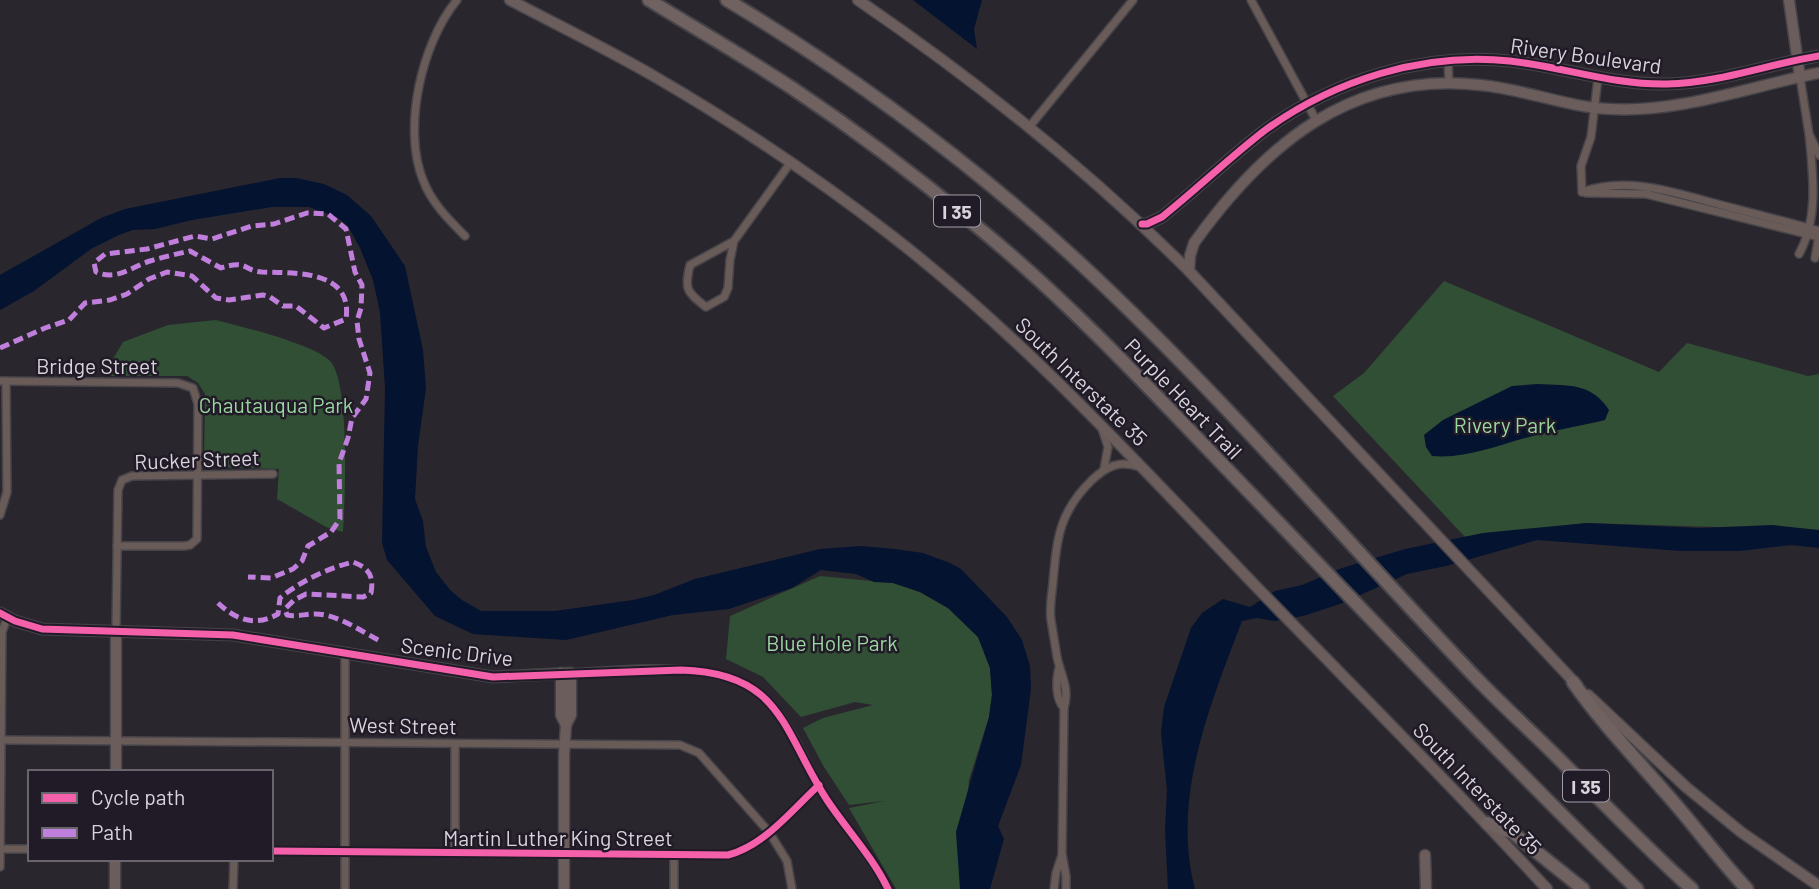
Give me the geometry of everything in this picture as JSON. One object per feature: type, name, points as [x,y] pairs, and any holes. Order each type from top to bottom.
[{"type":"highway","name":"Purple Heart Trail","points":[[649,0],[844,124],[975,225],[1076,316],[1457,709],[1637,889]]},
{"type":"highway","name":"Purple Heart Trail","points":[[727,0],[837,69],[920,128],[978,174],[1082,265],[1148,329],[1258,444],[1481,683],[1692,889]]},
{"type":"highway","points":[[1573,682],[1593,711],[1747,889]]},
{"type":"highway","points":[[1487,824],[1513,833],[1583,889]]},
{"type":"main road","name":"South Interstate 35","points":[[510,0],[655,76],[791,162],[923,260],[1040,364],[1547,889]]},
{"type":"main road","points":[[858,0],[942,57],[1030,126],[1142,224],[1573,682],[1686,787],[1741,832],[1819,887]]},
{"type":"main road","points":[[1789,0],[1800,76]]},
{"type":"main road","name":"Rivery Boulevard","points":[[1142,224],[1162,217],[1263,132],[1308,104],[1356,82],[1386,72],[1448,61],[1508,61],[1598,78],[1643,84],[1671,84],[1701,81],[1819,56]]},
{"type":"main road","name":"Rivery Boulevard","points":[[1189,271],[1194,243],[1268,156],[1317,120],[1377,94],[1411,86],[1492,86],[1594,108],[1628,110],[1664,107],[1819,73]]},
{"type":"main road","name":"Scenic Drive","points":[[3,615],[42,629],[233,635],[493,677],[566,673]]},
{"type":"main road","points":[[116,631],[116,770]]},
{"type":"main road","points":[[564,889],[566,725],[561,715],[566,673]]},
{"type":"main road","points":[[1425,855],[1426,889]]},
{"type":"main road","points":[[115,861],[115,889]]},
{"type":"street","points":[[446,13],[447,0]]},
{"type":"street","points":[[457,0],[446,13],[428,56],[418,89],[414,131],[422,180],[433,201],[465,236]]},
{"type":"street","points":[[1030,126],[1133,0]]},
{"type":"street","points":[[1251,0],[1317,120]]},
{"type":"street","points":[[1448,61],[1449,84]]},
{"type":"street","points":[[1799,254],[1813,212],[1809,134],[1800,76]]},
{"type":"street","points":[[1598,78],[1591,137],[1581,166],[1582,192],[1614,185],[1648,187],[1808,231],[1819,237]]},
{"type":"street","points":[[1809,134],[1819,155]]},
{"type":"street","points":[[734,241],[690,265],[686,284],[688,293],[706,307],[724,297],[728,289],[734,241],[791,162]]},
{"type":"street","points":[[1808,231],[1819,231],[1815,258]]},
{"type":"street","points":[[0,515],[7,492],[3,381]]},
{"type":"street","name":"Bridge Street","points":[[3,381],[178,383],[194,388],[198,404],[199,474]]},
{"type":"street","points":[[1100,425],[1108,447],[1104,469]]},
{"type":"street","points":[[1066,889],[1062,854],[1064,708],[1067,692],[1064,676],[1059,668],[1050,617],[1058,534],[1064,516],[1076,496],[1104,469],[1126,463],[1144,469]]},
{"type":"street","points":[[116,631],[117,546],[184,546],[194,543],[199,533],[199,474]]},
{"type":"street","name":"Rucker Street","points":[[117,546],[118,490],[122,480],[132,476],[273,474]]},
{"type":"street","points":[[0,867],[3,615]]},
{"type":"street","points":[[345,653],[345,889]]},
{"type":"street","name":"Scenic Drive","points":[[566,673],[696,670],[741,681],[766,700],[777,713],[818,785],[869,856],[888,889]]},
{"type":"street","name":"West Street","points":[[0,740],[668,744],[690,748],[710,765],[769,832],[787,862],[792,889]]},
{"type":"street","points":[[454,744],[455,853]]},
{"type":"street","name":"Martin Luther King Street","points":[[273,851],[728,855],[747,849],[760,841],[818,785]]},
{"type":"street","points":[[0,849],[28,849]]},
{"type":"street","points":[[1054,889],[1062,854]]},
{"type":"street","points":[[674,855],[674,889]]},
{"type":"street","points":[[233,889],[234,861]]},
{"type":"green space","name":"Rivery Park","points":[[1444,281],[1659,372],[1687,343],[1808,376],[1819,374],[1819,538],[1716,527],[1587,523],[1465,537],[1333,396],[1364,373]]},
{"type":"green space","name":"Chautauqua Park","points":[[216,320],[294,343],[323,355],[331,362],[337,375],[344,418],[343,532],[326,527],[277,499],[279,469],[209,467],[204,459],[205,394],[198,383],[187,376],[103,376],[123,342],[168,325]]},
{"type":"green space","name":"Blue Hole Park","points":[[820,576],[893,583],[920,592],[948,608],[978,637],[990,668],[992,695],[989,717],[969,780],[960,889],[896,889],[849,808],[884,801],[849,805],[803,728],[823,718],[873,705],[855,702],[801,717],[763,677],[726,659],[730,616]]},
{"type":"water","points":[[913,0],[982,0],[974,29],[977,49]]},
{"type":"water","points":[[280,178],[296,178],[324,184],[347,195],[371,216],[405,266],[423,350],[426,388],[418,446],[415,499],[423,521],[426,547],[436,572],[450,590],[481,611],[555,611],[633,600],[695,579],[820,549],[861,546],[895,549],[923,553],[961,569],[1007,617],[1022,640],[1030,666],[1031,689],[1021,765],[998,826],[1004,839],[990,889],[960,889],[956,832],[989,717],[992,695],[990,668],[978,637],[948,608],[920,592],[893,583],[874,582],[856,574],[821,570],[792,588],[729,609],[673,615],[566,640],[473,634],[435,616],[387,560],[382,543],[385,388],[380,312],[373,280],[360,248],[348,226],[337,217],[309,207],[272,207],[155,229],[133,230],[91,249],[34,291],[0,310],[0,275],[101,218],[125,209]]},
{"type":"water","points":[[1538,384],[1578,387],[1595,394],[1609,410],[1605,420],[1456,456],[1432,456],[1426,447],[1424,435],[1443,420],[1512,386]]},
{"type":"water","points":[[1587,523],[1699,528],[1772,525],[1819,530],[1819,548],[1791,545],[1740,551],[1681,551],[1537,540],[1446,566],[1407,574],[1340,604],[1303,616],[1275,621],[1257,618],[1242,621],[1207,719],[1191,786],[1189,855],[1195,889],[1168,889],[1165,830],[1167,790],[1161,733],[1164,707],[1191,628],[1202,613],[1223,599],[1250,607],[1275,591],[1302,585],[1342,568],[1405,549],[1483,533]]},
{"type":"marked path","points":[[0,348],[69,320],[85,303],[110,300],[127,294],[149,279],[167,272],[192,276],[216,298],[229,300],[263,295],[283,306],[296,306],[324,328],[346,319],[346,303],[341,291],[331,283],[305,274],[262,272],[241,265],[221,268],[190,251],[111,275],[96,272],[94,263],[105,254],[147,249],[195,236],[212,239],[307,213],[328,214],[346,229],[355,272],[362,285],[361,308],[357,321],[359,339],[370,373],[366,399],[352,418],[339,463],[340,519],[331,532],[308,546],[302,561],[293,569],[271,578],[248,577]]},
{"type":"marked path","points":[[218,603],[232,614],[246,620],[270,618],[278,614],[280,598],[296,586],[353,562],[369,573],[371,593],[363,597],[306,594],[285,609],[287,615],[315,614],[332,617],[380,641]]},
{"type":"cycle path","points":[[1142,224],[1162,217],[1251,141],[1291,113],[1320,97],[1381,73],[1445,61],[1477,59],[1530,64],[1627,82],[1667,84],[1724,77],[1819,56]]},
{"type":"cycle path","points":[[0,613],[15,621],[42,629],[233,635],[493,677],[681,670],[714,674],[740,682],[760,694],[775,710],[827,800],[867,854],[888,889]]},
{"type":"cycle path","points":[[273,851],[728,855],[754,844],[766,835],[819,785]]}]
